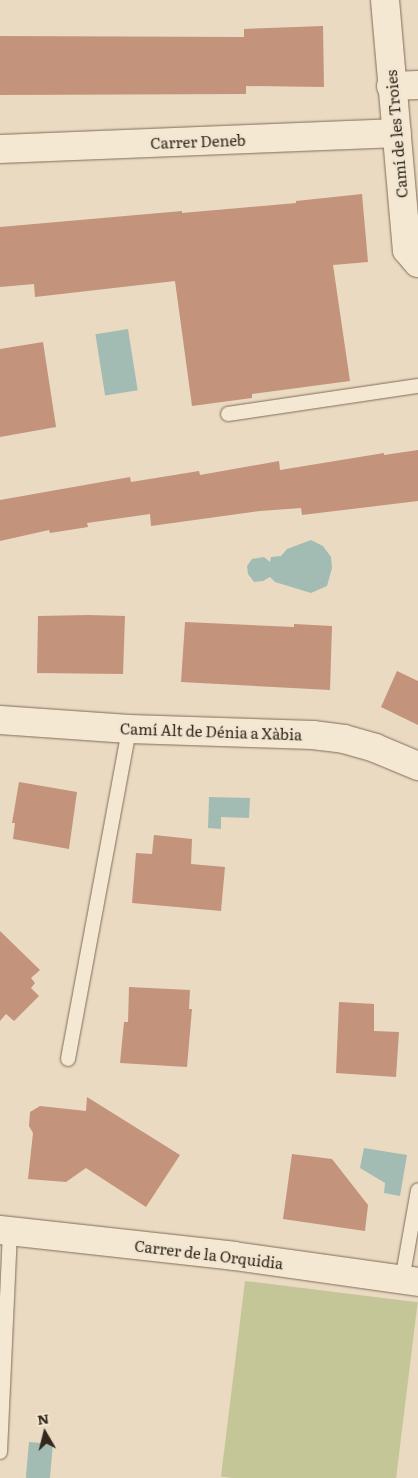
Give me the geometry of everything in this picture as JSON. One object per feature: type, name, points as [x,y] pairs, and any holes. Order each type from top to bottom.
[{"type":"street","name":"Camí de les Troies","points":[[385,0],[391,86],[407,250],[418,263]]},
{"type":"street","points":[[391,86],[418,85]]},
{"type":"street","name":"Carrer Deneb","points":[[0,149],[397,133]]},
{"type":"street","name":"Camí Alt de Dénia a Xàbia","points":[[0,720],[129,728],[313,734],[352,741],[418,766]]},
{"type":"street","name":"Carrer de la Orquidia","points":[[5,1231],[234,1256],[410,1281]]},
{"type":"lane","points":[[228,414],[418,386]]},
{"type":"lane","points":[[68,1059],[129,728]]},
{"type":"lane","points":[[410,1281],[418,1190]]},
{"type":"lane","points":[[0,1452],[5,1231]]},
{"type":"green space","points":[[245,1281],[418,1302],[396,1478],[221,1477]]},
{"type":"water","points":[[128,329],[138,390],[105,395],[95,334]]},
{"type":"water","points":[[311,540],[323,546],[331,557],[332,568],[327,586],[311,593],[275,582],[270,577],[263,581],[254,582],[248,574],[247,566],[252,559],[264,557],[270,562],[271,557],[281,556],[287,549]]},
{"type":"water","points":[[209,797],[250,798],[249,818],[221,817],[221,829],[208,828]]},
{"type":"water","points":[[364,1148],[407,1155],[400,1196],[384,1193],[385,1183],[360,1168]]},
{"type":"water","points":[[29,1442],[53,1444],[50,1478],[26,1478]]},
{"type":"building","points":[[323,26],[324,87],[246,86],[246,94],[0,95],[0,36],[244,37],[244,29]]},
{"type":"building","points":[[362,194],[368,262],[333,265],[350,381],[252,394],[252,398],[192,406],[175,281],[35,297],[34,284],[0,287],[0,227],[296,203],[296,201]]},
{"type":"building","points":[[43,342],[56,427],[0,437],[0,349]]},
{"type":"building","points":[[418,450],[418,501],[302,515],[301,508],[260,511],[151,526],[150,514],[87,523],[88,527],[50,533],[49,530],[0,541],[0,500],[130,477],[131,482],[199,471],[200,475],[279,461],[280,470],[384,453],[384,455]]},
{"type":"building","points":[[38,616],[125,616],[123,674],[37,673]]},
{"type":"building","points":[[185,622],[294,627],[294,624],[332,626],[330,690],[181,682]]},
{"type":"building","points":[[397,671],[418,681],[418,725],[381,707]]},
{"type":"building","points":[[19,782],[77,792],[69,849],[13,839],[15,823],[12,823]]},
{"type":"building","points":[[154,835],[192,839],[191,864],[225,867],[221,911],[132,903],[136,853],[152,854]]},
{"type":"building","points":[[0,931],[40,970],[31,978],[35,983],[31,988],[39,996],[14,1021],[6,1014],[0,1021]]},
{"type":"building","points":[[129,987],[190,990],[189,1009],[192,1009],[187,1067],[120,1063],[124,1022],[128,1022]]},
{"type":"building","points":[[339,1002],[374,1004],[374,1031],[399,1032],[396,1077],[336,1073]]},
{"type":"building","points":[[87,1097],[180,1155],[146,1207],[86,1168],[66,1182],[28,1179],[33,1133],[29,1126],[30,1112],[40,1106],[86,1111]]},
{"type":"building","points":[[292,1154],[332,1159],[368,1205],[365,1231],[283,1219]]}]
